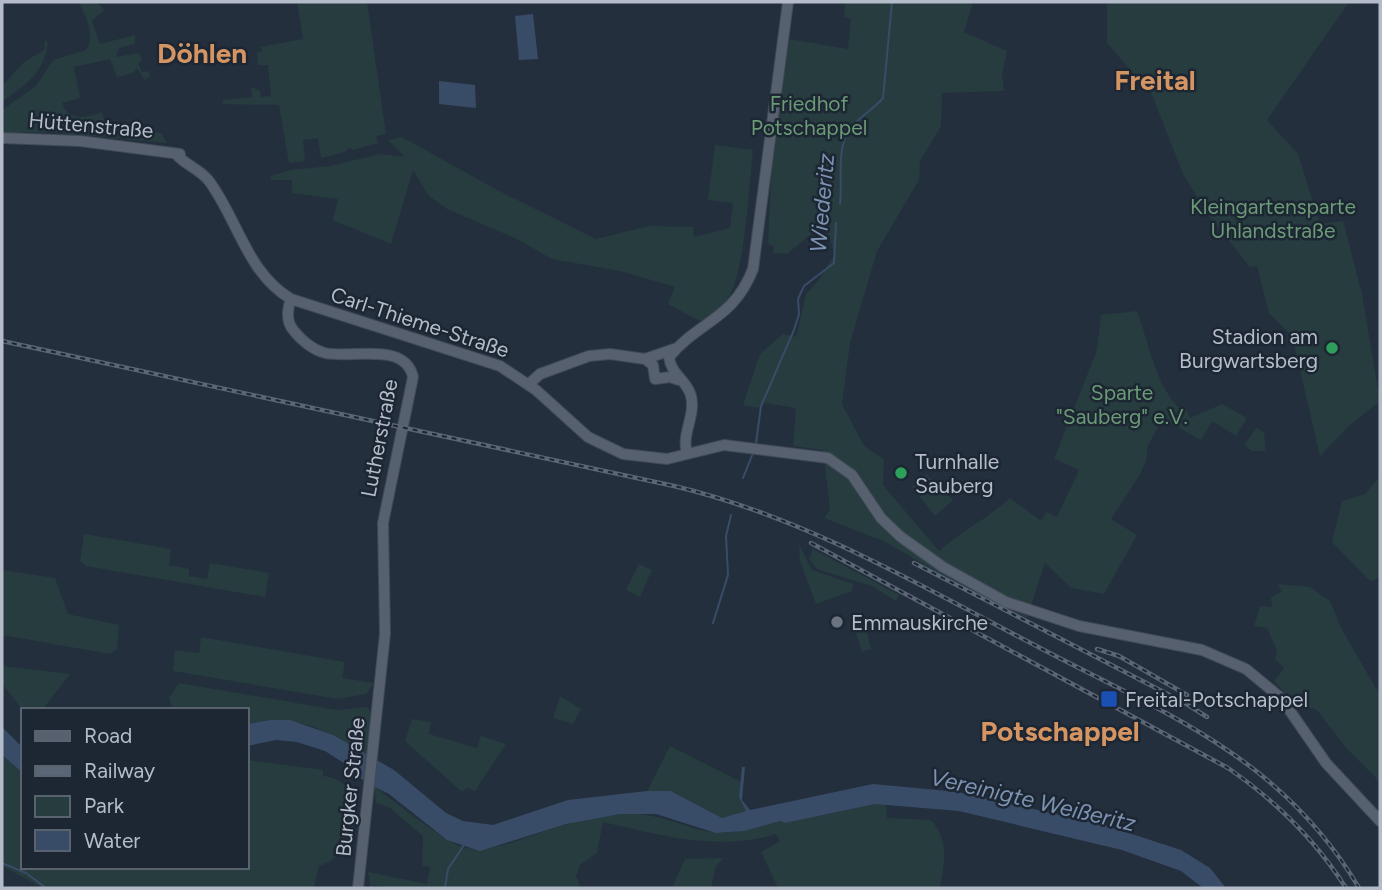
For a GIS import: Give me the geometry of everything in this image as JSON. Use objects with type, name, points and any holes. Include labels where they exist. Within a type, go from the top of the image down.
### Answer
[{"type":"main road","points":[[732,305],[747,268],[764,118],[782,2]]},
{"type":"main road","points":[[691,452],[685,439],[690,420],[691,393],[672,372],[669,358],[677,348],[732,305],[746,287],[756,250],[770,120],[788,2]]},
{"type":"main road","name":"Hüttenstraße","points":[[2,138],[80,141],[182,153],[200,167],[259,270],[279,292],[295,301]]},
{"type":"main road","name":"Lutherstraße","points":[[295,301],[295,325],[301,338],[315,349],[329,354],[398,358],[411,371],[412,388],[383,523],[385,634]]},
{"type":"main road","name":"Carl-Thieme-Straße","points":[[295,301],[500,366],[533,387],[588,437],[611,450],[652,460],[724,445],[828,458],[852,475],[894,531],[943,567],[1006,602],[1079,626],[1189,646],[1238,664],[1281,698],[1326,763],[1380,821]]},
{"type":"main road","points":[[533,387],[540,374],[569,363],[610,354],[645,359],[677,348]]},
{"type":"main road","points":[[645,359],[653,365],[655,379],[670,377],[682,382]]},
{"type":"main road","name":"Burgker Straße","points":[[358,888],[385,634]]},
{"type":"green space","points":[[79,2],[97,2],[104,10],[92,21],[100,44],[135,35],[135,44],[119,48],[116,57],[139,53],[142,60],[138,63],[142,72],[148,71],[150,76],[145,80],[137,68],[133,73],[117,77],[110,59],[74,67],[80,98],[62,103],[65,109],[73,116],[79,117],[102,112],[106,126],[161,133],[167,143],[51,132],[2,133],[2,110],[36,86],[53,60],[86,50],[90,32]]},
{"type":"green space","points":[[297,2],[367,2],[386,134],[376,136],[378,143],[353,150],[350,147],[345,152],[321,158],[318,138],[303,140],[305,161],[289,163],[279,105],[217,104],[223,104],[223,100],[252,97],[251,87],[260,91],[261,97],[271,96],[268,65],[258,65],[257,52],[263,51],[260,47],[303,39]]},
{"type":"green space","points":[[845,2],[973,2],[964,32],[1007,51],[1002,74],[1004,91],[942,93],[941,126],[920,161],[919,180],[877,251],[850,343],[842,404],[864,446],[884,459],[883,485],[939,551],[1010,498],[1041,521],[1046,512],[1057,517],[1079,470],[1054,459],[1097,350],[1101,315],[1137,311],[1164,388],[1180,409],[1185,407],[1190,418],[1222,404],[1247,418],[1236,436],[1212,421],[1201,440],[1163,419],[1148,445],[1146,461],[1139,476],[1111,519],[1137,535],[1104,594],[1071,588],[1045,563],[1027,618],[938,573],[886,542],[824,518],[830,509],[823,450],[793,446],[796,408],[765,403],[758,408],[743,405],[760,354],[783,334],[796,337],[806,294],[819,280],[834,255],[830,238],[821,226],[787,254],[773,253],[774,246],[768,244],[772,158],[789,39],[848,49],[851,19],[844,17]]},
{"type":"green space","name":"Kleingartensparte Uhlandstraße","points":[[1107,2],[1349,2],[1267,120],[1298,154],[1320,224],[1343,221],[1362,294],[1380,401],[1349,426],[1320,456],[1292,336],[1269,313],[1257,266],[1250,267],[1207,213],[1183,174],[1152,95],[1107,43]]},
{"type":"green space","points":[[45,40],[48,42],[46,53],[38,70],[26,84],[2,102],[2,86],[24,62],[44,50]]},
{"type":"green space","points":[[402,137],[499,191],[596,239],[649,226],[693,227],[694,237],[730,228],[733,203],[708,200],[715,145],[753,150],[742,253],[732,290],[723,304],[701,321],[668,304],[675,287],[620,271],[552,259],[517,239],[447,209],[429,196],[413,170],[391,244],[333,220],[338,199],[292,193],[292,180],[271,180],[271,176],[291,170],[330,166],[380,154],[405,157],[388,140]]},
{"type":"green space","points":[[1256,428],[1264,432],[1266,451],[1252,451],[1244,445]]},
{"type":"green space","points":[[926,474],[953,500],[935,516],[912,487]]},
{"type":"green space","points":[[1380,476],[1380,576],[1371,582],[1332,542],[1342,501],[1365,494]]},
{"type":"green space","points":[[84,534],[171,549],[169,565],[189,569],[189,576],[207,579],[210,563],[269,573],[265,597],[86,566],[80,561]]},
{"type":"green space","points":[[799,545],[812,570],[853,584],[852,591],[816,604],[800,561]]},
{"type":"green space","points":[[813,549],[899,595],[896,601],[872,586],[817,569],[809,559]]},
{"type":"green space","points":[[639,564],[652,570],[640,597],[626,590]]},
{"type":"green space","points":[[2,570],[55,578],[68,614],[119,625],[117,649],[110,654],[2,635]]},
{"type":"green space","points":[[1277,584],[1310,587],[1330,601],[1342,630],[1380,695],[1380,782],[1346,748],[1317,710],[1297,703],[1298,699],[1285,693],[1274,681],[1284,668],[1275,659],[1277,651],[1267,628],[1254,626],[1260,606],[1272,607],[1271,597],[1282,591]]},
{"type":"green space","points":[[862,611],[871,649],[862,652],[850,614]]},
{"type":"green space","points":[[201,637],[345,662],[342,678],[374,683],[366,694],[338,699],[173,671],[175,650],[199,653]]},
{"type":"green space","points":[[2,666],[70,674],[44,708],[21,708],[2,684]]},
{"type":"green space","points":[[179,683],[337,710],[368,707],[371,714],[368,755],[310,726],[282,721],[248,724],[248,708],[172,708],[169,698]]},
{"type":"green space","points":[[560,696],[581,709],[573,724],[553,718]]},
{"type":"green space","points":[[412,719],[431,722],[429,734],[477,748],[481,736],[506,744],[475,791],[467,788],[462,792],[405,741]]},
{"type":"green space","points":[[670,746],[741,782],[739,797],[747,811],[722,818],[672,791],[647,791]]},
{"type":"green space","points":[[2,755],[21,771],[21,869],[248,869],[248,760],[323,770],[323,776],[339,781],[349,790],[355,804],[356,818],[352,834],[345,848],[334,859],[319,866],[314,888],[43,888],[2,866]]},
{"type":"green space","points":[[374,786],[458,846],[479,849],[503,845],[570,823],[620,814],[657,817],[701,830],[722,833],[886,804],[887,818],[931,820],[943,844],[943,870],[940,888],[778,888],[761,852],[780,841],[776,834],[733,842],[711,842],[667,836],[603,822],[597,853],[580,865],[576,876],[581,888],[388,888],[374,885],[371,888],[368,872],[427,884],[430,867],[422,865],[423,836],[390,808],[376,803]]},
{"type":"green space","points":[[723,858],[715,868],[711,888],[672,888],[685,859]]},
{"type":"water","points":[[533,14],[538,59],[519,60],[515,16]]},
{"type":"water","points":[[439,81],[475,85],[476,108],[439,104]]},
{"type":"water","points":[[290,720],[333,735],[394,770],[446,813],[463,821],[493,825],[568,800],[647,791],[671,791],[722,818],[746,811],[739,797],[742,767],[745,767],[742,800],[750,810],[873,784],[958,792],[1104,825],[1181,850],[1210,868],[1226,888],[1203,888],[1181,871],[1122,850],[959,811],[875,804],[785,823],[780,821],[744,831],[716,833],[656,814],[620,814],[566,824],[480,851],[447,840],[389,794],[365,782],[347,765],[325,751],[297,742],[276,740],[248,746],[248,724]]},
{"type":"water","points":[[2,727],[21,746],[21,771],[2,755]]},
{"type":"waterway","name":"Wiederitz","points":[[840,204],[841,155],[846,136],[883,98],[892,2]]},
{"type":"waterway","name":"Wiederitz","points":[[756,443],[761,406],[794,330],[799,314],[798,299],[804,286],[834,263],[836,223]]},
{"type":"waterway","name":"Wiederitz","points":[[743,478],[753,453]]},
{"type":"waterway","name":"Wiederitz","points":[[713,623],[728,575],[726,536],[731,515]]},
{"type":"waterway","points":[[445,888],[448,869],[464,845]]},
{"type":"waterway","points":[[2,863],[26,873],[46,888]]},
{"type":"waterway","points":[[214,888],[237,888]]},
{"type":"railway","points":[[2,341],[674,486],[723,499],[770,516],[908,578],[1158,708],[1214,741],[1241,759],[1293,803],[1329,844],[1359,888]]},
{"type":"railway","points":[[811,543],[1228,768],[1262,794],[1308,837],[1346,888]]},
{"type":"railway","points":[[914,563],[1185,703],[1207,717]]},
{"type":"railway","points":[[1097,649],[1119,656],[1187,695]]},
{"type":"place","name":"Stadion am Burgwartsberg","points":[[1332,348]]},
{"type":"place","name":"Turnhalle Sauberg","points":[[901,473]]},
{"type":"place","name":"Emmauskirche","points":[[837,622]]},
{"type":"place","name":"Freital-Potschappel","points":[[1109,699]]},
{"type":"district","name":"Döhlen","points":[[202,53]]},
{"type":"district","name":"Freital","points":[[1155,80]]},
{"type":"district","name":"Potschappel","points":[[1060,731]]},
{"type":"park label","name":"Friedhof Potschappel","points":[[809,115]]},
{"type":"park label","name":"Sparte \"Sauberg\" e.V.","points":[[1122,404]]},
{"type":"water label","name":"Vereinigte Weißeritz","points":[[1033,800]]}]
